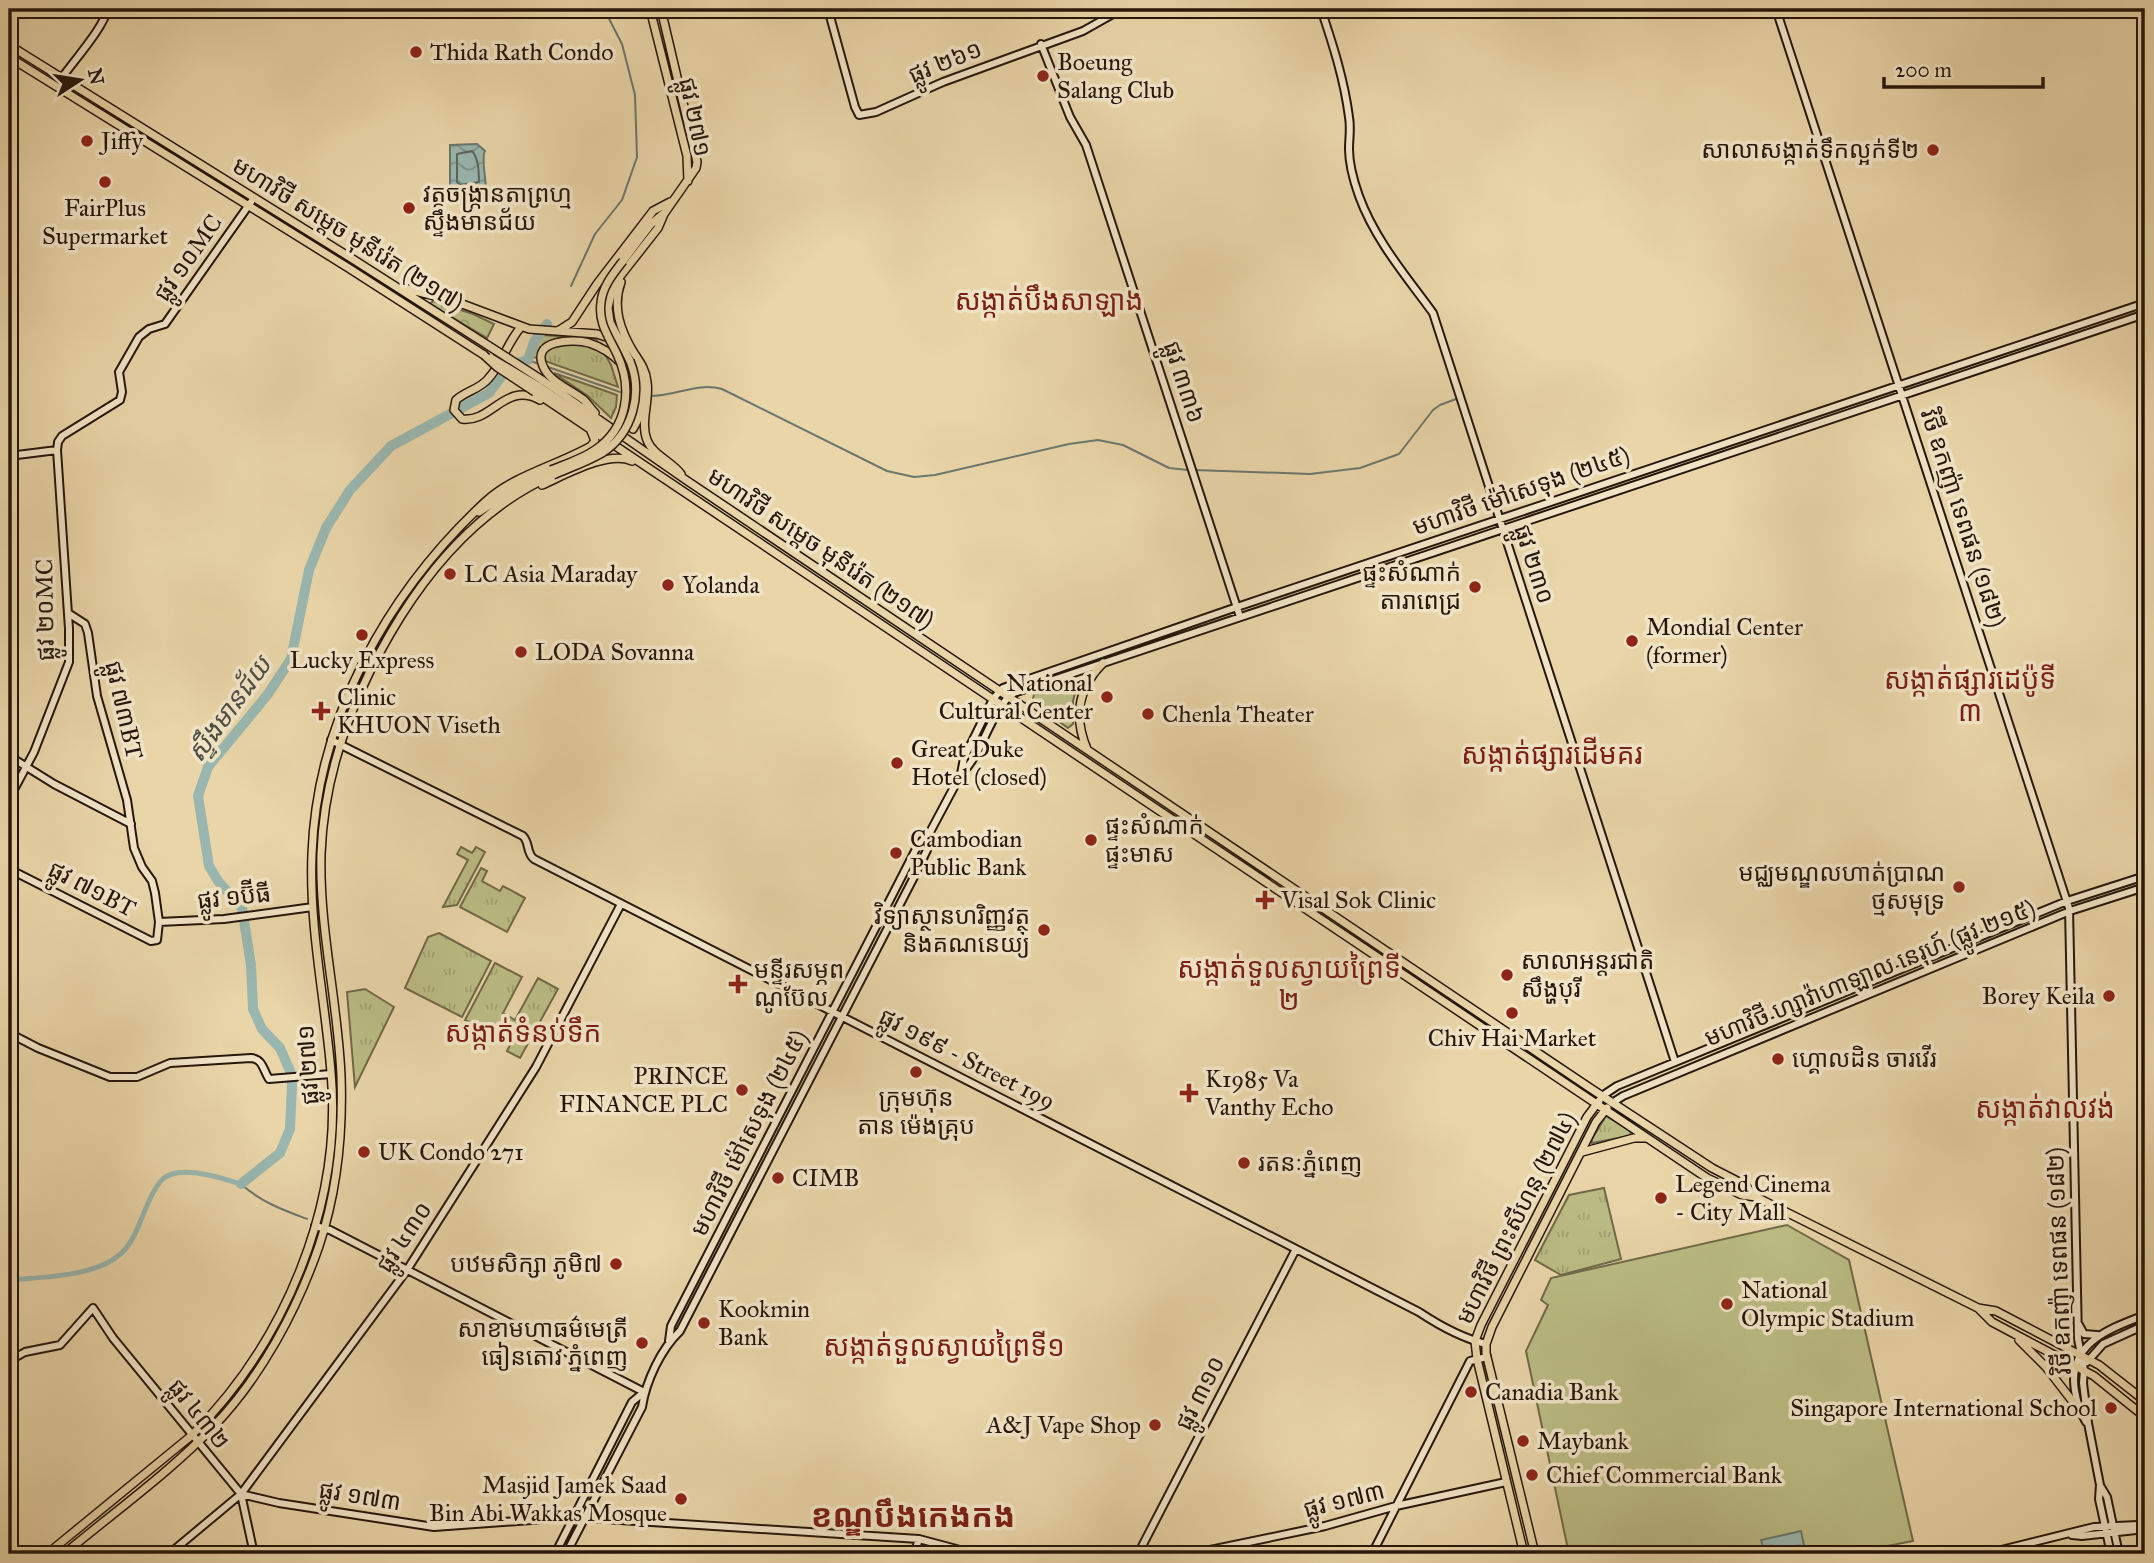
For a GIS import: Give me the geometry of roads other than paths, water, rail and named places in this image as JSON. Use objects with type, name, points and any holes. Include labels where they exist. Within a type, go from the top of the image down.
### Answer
[{"type":"main road","name":"ផ្លូវ ២៧១","points":[[650,9],[687,156],[688,181]]},
{"type":"main road","name":"ផ្លូវ ២៧១","points":[[661,9],[697,154],[696,168],[688,181]]},
{"type":"main road","name":"មហាវិថី សម្តេច មុនីរ៉េត (២១៧)","points":[[9,45],[489,346],[538,386],[561,409],[588,428],[1707,1178],[1742,1195],[1756,1197]]},
{"type":"main road","name":"មហាវិថី សម្តេច មុនីរ៉េត (២១៧)","points":[[9,57],[484,355],[501,362],[538,386],[601,420],[686,480],[1612,1103],[1712,1168],[1745,1185],[1756,1197]]},
{"type":"main road","points":[[475,514],[525,482],[600,454],[622,433],[631,417],[636,396],[635,375],[630,356],[613,329],[608,308],[614,287],[658,229],[664,214],[688,181]]},
{"type":"main road","points":[[552,331],[562,330],[572,322],[597,284],[653,211],[674,200]]},
{"type":"main road","points":[[481,521],[518,492],[596,449],[616,428],[625,408],[627,393],[621,364],[603,325],[600,306],[606,285],[651,224],[664,214]]},
{"type":"main road","points":[[395,285],[464,305],[525,328],[605,335],[616,342],[639,367],[643,390],[639,415],[633,429]]},
{"type":"main road","points":[[525,328],[510,340],[489,378],[480,387],[456,400],[454,410],[461,419],[472,419],[517,395],[533,396],[561,409]]},
{"type":"main road","points":[[601,420],[584,400],[550,376],[543,367],[542,356],[549,345],[560,341],[591,344],[609,352],[621,364]]},
{"type":"main road","points":[[630,356],[643,365],[648,381],[645,428],[647,440],[686,480]]},
{"type":"main road","points":[[538,386],[605,432]]},
{"type":"main road","points":[[475,514],[485,502],[511,484],[591,446],[595,439],[588,428]]},
{"type":"main road","points":[[481,521],[537,487],[605,459],[621,457],[641,463]]},
{"type":"main road","name":"ផ្លូវ ២៧១","points":[[47,1554],[191,1436],[228,1395],[265,1340],[289,1296],[315,1226],[329,1147],[331,1074],[313,907],[313,837],[318,798],[331,740],[370,651],[397,605],[426,565],[475,514]]},
{"type":"main road","name":"ផ្លូវ ២៧១","points":[[64,1554],[197,1443],[234,1402],[273,1345],[297,1300],[324,1228],[333,1192],[341,1102],[341,1073],[323,906],[321,856],[325,813],[340,743],[356,699],[392,631],[433,570],[481,521]]},
{"type":"main road","points":[[1087,749],[1081,734],[1079,706],[1087,682],[1103,663]]},
{"type":"main road","name":"មហាវិថី ព្រះសីហនុ (២៧៤)","points":[[1524,1554],[1475,1341],[1480,1325],[1587,1117],[1602,1096]]},
{"type":"main road","name":"មហាវិថី ព្រះសីហនុ (២៧៤)","points":[[1535,1554],[1486,1344],[1492,1327],[1597,1122],[1612,1103]]},
{"type":"main road","points":[[1581,1153],[1634,1138],[1647,1138]]},
{"type":"main road","points":[[1756,1197],[1978,1308],[1996,1311],[2089,1359],[2144,1401],[2136,1409]]},
{"type":"main road","points":[[1978,1308],[1992,1322],[2103,1382],[2145,1417]]},
{"type":"main road","points":[[2011,1332],[2046,1367],[2080,1411]]},
{"type":"street","points":[[56,87],[100,29],[107,9]]},
{"type":"street","name":"ផ្លូវ ២៦១","points":[[828,9],[859,115],[876,112],[943,82],[1041,44],[1083,31],[1122,9]]},
{"type":"street","name":"ផ្លូវ ២៣០","points":[[1321,9],[1338,58],[1346,96],[1350,122],[1349,156],[1359,196],[1369,222],[1384,246],[1433,313],[1675,1062]]},
{"type":"street","name":"វិថី ឧកញ៉ា ទេពផន (១៨២)","points":[[1776,9],[2070,911],[2077,1315],[2088,1423],[2100,1485],[2099,1499],[2111,1554]]},
{"type":"street","name":"ផ្លូវ ៣៣៦","points":[[1041,44],[1070,117],[1086,145],[1240,617]]},
{"type":"street","name":"ផ្លូវ ១០MC","points":[[57,450],[62,436],[120,400],[122,392],[119,372],[139,337],[149,329],[165,324],[254,197]]},
{"type":"street","name":"មហាវិថី ម៉ៅសេទុង (២៤៥)","points":[[961,774],[964,758],[993,699],[1009,684],[2145,303]]},
{"type":"street","name":"មហាវិថី ម៉ៅសេទុង (២៤៥)","points":[[669,1342],[671,1326],[918,845],[929,834],[961,774],[973,762],[1002,705],[1009,697],[1103,663],[2145,314]]},
{"type":"street","points":[[9,456],[57,450]]},
{"type":"street","name":"ផ្លូវ ២០MC","points":[[9,799],[26,768],[69,662],[57,450]]},
{"type":"street","name":"ផ្លូវ ៧៣BT","points":[[68,612],[85,624],[88,633],[97,696],[127,800],[131,824]]},
{"type":"street","name":"ផ្លូវ ១៩៩ - Street 199","points":[[331,740],[523,836],[534,859],[1440,1325],[1486,1344]]},
{"type":"street","points":[[9,756],[26,768],[131,824],[134,848],[152,881],[159,922]]},
{"type":"street","name":"មហាវិថី ម៉ៅសេទុង (២៤៥)","points":[[566,1554],[642,1407],[644,1392],[669,1342],[680,1331],[927,850],[929,834]]},
{"type":"street","name":"ផ្លូវ ៧១BT","points":[[9,869],[151,941],[157,940],[159,922]]},
{"type":"street","name":"មហាវិថី ហ្សាវ៉ាហាឡាល នេរុហ៍ (ផ្លូវ ២១៥)","points":[[1602,1096],[1617,1086],[2067,901],[2145,876]]},
{"type":"street","name":"មហាវិថី ហ្សាវ៉ាហាឡាល នេរុហ៍ (ផ្លូវ ២១៥)","points":[[1612,1103],[1622,1096],[2070,911],[2145,887]]},
{"type":"street","name":"ផ្លូវ ៤៣០","points":[[169,1554],[241,1494],[407,1270],[536,1067],[621,904]]},
{"type":"street","name":"ផ្លូវ ១ប៊ីធី","points":[[159,922],[225,919],[313,907]]},
{"type":"street","points":[[9,1033],[38,1048],[110,1077],[137,1077],[170,1063],[251,1058],[261,1062],[269,1079],[331,1074]]},
{"type":"street","points":[[315,1226],[324,1228],[644,1392]]},
{"type":"street","name":"ផ្លូវ ៣១០","points":[[1138,1554],[1296,1250]]},
{"type":"street","name":"ផ្លូវ ៤៣២","points":[[9,1362],[25,1352],[60,1345],[93,1308],[113,1338],[241,1494],[254,1554]]},
{"type":"street","points":[[2077,1315],[2079,1327],[2084,1334],[2093,1336],[2145,1315]]},
{"type":"street","points":[[2084,1370],[2097,1348],[2145,1325]]},
{"type":"street","points":[[2075,1366],[2080,1354],[2091,1341],[2105,1332]]},
{"type":"street","points":[[1372,1554],[1470,1361],[1487,1357]]},
{"type":"street","name":"វិថី ឧកញ៉ា ទេពផន (១៨២)","points":[[2075,1366],[2074,1384],[2080,1411],[2088,1423]]},
{"type":"street","name":"មហាវិថី ម៉ៅសេទុង (២៤៥)","points":[[555,1554],[632,1402],[644,1392]]},
{"type":"street","points":[[601,1464],[610,1469]]},
{"type":"street","name":"ផ្លូវ ១៧៣","points":[[1191,1554],[1325,1526],[1396,1506],[1506,1482]]},
{"type":"street","name":"វិថី ឧកញ៉ា ទេពផន (១៨២)","points":[[2100,1485],[2107,1497],[2119,1554]]},
{"type":"street","name":"ផ្លូវ ១៧៣","points":[[241,1494],[279,1503],[434,1527],[573,1517],[919,1539],[975,1554]]},
{"type":"street","points":[[1984,1554],[2070,1535],[2081,1530],[2145,1528]]},
{"type":"street","points":[[914,1554],[919,1539]]},
{"type":"water","points":[[477,144],[485,151],[486,190],[459,193],[450,188],[450,145]]},
{"type":"water","points":[[1801,1531],[1805,1550],[1788,1554],[1765,1554],[1761,1540]]},
{"type":"waterway","name":"ស្ទឹងមានជ័យ","points":[[571,286],[595,234],[622,200],[637,157],[635,95],[622,44],[604,9]]},
{"type":"waterway","name":"ស្ទឹងមានជ័យ","points":[[241,1184],[280,1153],[290,1129],[292,1085],[290,1071],[280,1048],[262,1029],[253,1009],[251,965],[242,908],[218,881],[209,866],[198,796],[208,767],[268,694],[291,659],[309,570],[326,528],[350,490],[391,446],[489,393],[510,365],[528,360],[534,342],[547,324]]},
{"type":"waterway","points":[[528,360],[539,364]]},
{"type":"waterway","points":[[548,367],[620,392]]},
{"type":"waterway","points":[[651,396],[704,387],[722,389],[887,471],[914,477],[935,475],[1069,444],[1098,440],[1123,445],[1169,468],[1188,470]]},
{"type":"waterway","points":[[1194,470],[1310,474],[1360,468],[1399,454],[1433,410],[1456,399]]},
{"type":"waterway","points":[[9,1280],[81,1272],[118,1256],[132,1240],[154,1191],[167,1176],[176,1173],[199,1173],[241,1184]]},
{"type":"waterway","points":[[241,1184],[264,1201],[307,1219]]},
{"type":"place","name":"Thida Rath Condo","points":[[416,52]]},
{"type":"place","name":"Boeung Salang Club","points":[[1043,76]]},
{"type":"place","name":"Jiffy","points":[[87,141]]},
{"type":"place","name":"សាលាសង្កាត់ទឹកល្អក់ទី២","points":[[1933,150]]},
{"type":"place","name":"FairPlus Supermarket","points":[[105,182]]},
{"type":"place","name":"វត្តចង្ក្រានតាព្រហ្ម ស្ទឹងមានជ័យ","points":[[409,208]]},
{"type":"place","name":"LC Asia Maraday","points":[[450,574]]},
{"type":"place","name":"Yolanda","points":[[668,585]]},
{"type":"place","name":"ផ្ទះសំណាក់ តារាពេជ្រ","points":[[1475,587]]},
{"type":"place","name":"Lucky Express","points":[[362,635]]},
{"type":"place","name":"Mondial Center (former)","points":[[1632,641]]},
{"type":"place","name":"LODA Sovanna","points":[[521,652]]},
{"type":"place","name":"National Cultural Center","points":[[1107,697]]},
{"type":"place","name":"Clinic KHUON Viseth","points":[[321,711]]},
{"type":"place","name":"Chenla Theater","points":[[1148,714]]},
{"type":"place","name":"Great Duke Hotel (closed)","points":[[897,763]]},
{"type":"place","name":"ផ្ទះសំណាក់ ផ្ទះមាស","points":[[1091,840]]},
{"type":"place","name":"Cambodian Public Bank","points":[[896,853]]},
{"type":"place","name":"មជ្ឈមណ្ឌលហាត់ប្រាណ ថ្មសមុទ្រ","points":[[1959,887]]},
{"type":"place","name":"Visal Sok Clinic","points":[[1265,900]]},
{"type":"place","name":"វិទ្យាស្ថានហរិញ្ញវត្ថុ និងគណនេយ្យ","points":[[1044,930]]},
{"type":"place","name":"សាលាអន្តរជាតិ សឹង្ហបុរី","points":[[1507,975]]},
{"type":"place","name":"មន្ទីរសម្ភព ណូប៊ែល","points":[[738,984]]},
{"type":"place","name":"Borey Keila","points":[[2109,996]]},
{"type":"place","name":"Chiv Hai Market","points":[[1512,1013]]},
{"type":"place","name":"ហ្គោលដិន ចារវើរ","points":[[1778,1059]]},
{"type":"place","name":"ក្រុមហ៊ុន តាន ម៉េងគ្រុប","points":[[916,1072]]},
{"type":"place","name":"PRINCE FINANCE PLC","points":[[742,1090]]},
{"type":"place","name":"K1985 Va Vanthy Echo","points":[[1189,1093]]},
{"type":"place","name":"UK Condo 271","points":[[364,1152]]},
{"type":"place","name":"រតនៈភ្នំពេញ","points":[[1244,1163]]},
{"type":"place","name":"CIMB","points":[[778,1178]]},
{"type":"place","name":"Legend Cinema - City Mall","points":[[1661,1198]]},
{"type":"place","name":"បឋមសិក្សា ភូមិ៧","points":[[616,1264]]},
{"type":"place","name":"National Olympic Stadium","points":[[1727,1304]]},
{"type":"place","name":"Kookmin Bank","points":[[704,1323]]},
{"type":"place","name":"សាខាមហាធម៌មេត្រី ធៀនតោវ ភ្នំពេញ","points":[[642,1343]]},
{"type":"place","name":"Canadia Bank","points":[[1471,1392]]},
{"type":"place","name":"Singapore International School","points":[[2111,1408]]},
{"type":"place","name":"A&J Vape Shop","points":[[1155,1425]]},
{"type":"place","name":"Maybank","points":[[1523,1441]]},
{"type":"place","name":"Chief Commercial Bank","points":[[1532,1475]]},
{"type":"place","name":"Masjid Jamek Saad Bin Abi Wakkas Mosque","points":[[681,1499]]},
{"type":"district","name":"សង្កាត់បឹងសាឡាង","points":[[1049,300]]},
{"type":"district","name":"សង្កាត់ផ្សារដេប៉ូទី ៣","points":[[1970,695]]},
{"type":"district","name":"សង្កាត់ផ្សារដើមគរ","points":[[1552,754]]},
{"type":"district","name":"សង្កាត់ទួលស្វាយព្រៃទី ២","points":[[1289,984]]},
{"type":"district","name":"សង្កាត់ទំនប់ទឹក","points":[[523,1032]]},
{"type":"district","name":"សង្កាត់វាលវង់","points":[[2045,1108]]},
{"type":"district","name":"សង្កាត់ទួលស្វាយព្រៃទី១","points":[[944,1346]]},
{"type":"district","name":"ខណ្ឌបឹងកេងកង","points":[[913,1516]]}]
